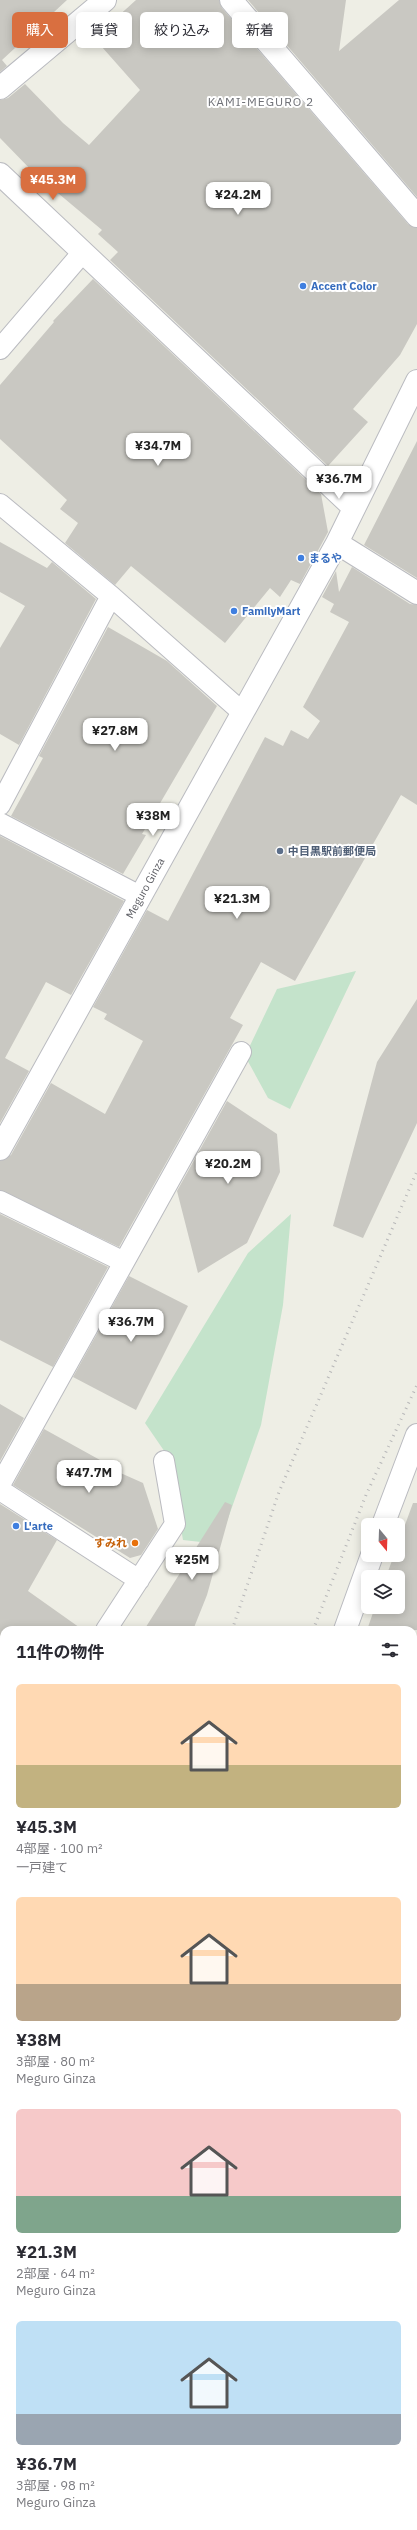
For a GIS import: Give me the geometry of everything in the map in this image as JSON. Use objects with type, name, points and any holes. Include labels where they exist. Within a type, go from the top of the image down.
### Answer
[{"type":"street","points":[[0,88],[104,0]]},
{"type":"street","points":[[231,0],[417,216]]},
{"type":"street","points":[[0,174],[354,508]]},
{"type":"street","name":"Meguro Ginza","points":[[0,1149],[337,543],[417,381]]},
{"type":"street","points":[[337,543],[417,593]]},
{"type":"street","points":[[386,1518],[413,1443]]},
{"type":"street","points":[[346,1626],[369,1562]]},
{"type":"lane","points":[[0,349],[83,252]]},
{"type":"lane","points":[[0,504],[111,596],[242,712]]},
{"type":"lane","points":[[0,805],[111,596]]},
{"type":"lane","points":[[0,823],[140,896]]},
{"type":"lane","points":[[0,1485],[241,1052]]},
{"type":"lane","points":[[0,1201],[124,1262]]},
{"type":"lane","points":[[109,1626],[175,1524],[164,1461]]},
{"type":"lane","points":[[0,1490],[139,1580]]},
{"type":"green space","points":[[356,971],[290,1109],[268,1098],[245,1056],[277,989]]},
{"type":"green space","points":[[291,1214],[283,1305],[261,1425],[219,1544],[183,1540],[169,1458],[145,1423],[248,1253]]},
{"type":"building","points":[[0,0],[67,0],[54,12],[12,12],[12,48],[15,48],[2,60],[7,66],[0,72]]},
{"type":"building","points":[[136,0],[219,0],[222,8],[232,20],[232,48],[256,48],[408,224],[417,228],[417,324],[400,355],[353,409],[368,422],[328,466],[110,260],[118,252],[98,234],[102,230],[34,173],[0,138],[0,100],[8,98],[25,84],[63,123],[89,145],[140,90],[103,48],[132,48],[132,12],[123,12]]},
{"type":"building","points":[[248,0],[346,0],[339,51],[399,0],[417,0],[417,197],[288,47],[288,12],[258,12]]},
{"type":"building","points":[[93,279],[321,494],[328,532],[300,584],[291,580],[280,597],[270,588],[225,643],[131,566],[115,585],[65,543],[78,523],[60,509],[67,500],[0,439],[0,385],[54,322],[53,321]]},
{"type":"building","points":[[417,441],[417,578],[364,545]]},
{"type":"building","points":[[0,542],[47,568],[52,562],[96,599],[19,745],[0,734],[0,648],[25,606],[0,592]]},
{"type":"building","points":[[352,567],[410,604],[417,605],[417,805],[401,795],[295,981],[261,962],[230,1018],[243,1025],[119,1247],[0,1190],[0,1161],[11,1155],[51,1083],[105,1114],[143,1041],[104,1019],[107,1014],[93,1007],[147,910],[168,921],[265,737],[283,746],[291,730],[308,739],[320,721],[303,707],[349,622],[330,612],[334,604],[322,597],[336,571],[339,592]]},
{"type":"building","points":[[108,627],[167,661],[217,706],[142,834],[146,835],[123,874],[11,816],[43,758],[39,756]]},
{"type":"building","points":[[0,836],[124,901],[71,995],[46,982],[5,1058],[29,1071],[0,1123]]},
{"type":"building","points":[[417,999],[417,1123],[363,1238],[333,1226],[377,1062]]},
{"type":"building","points":[[227,1101],[277,1134],[280,1172],[247,1243],[198,1273],[177,1191]]},
{"type":"building","points":[[0,1214],[108,1267],[53,1367],[0,1340]]},
{"type":"building","points":[[129,1276],[188,1306],[136,1410],[73,1377]]},
{"type":"building","points":[[0,1404],[24,1418],[0,1461]]},
{"type":"building","points":[[44,1429],[100,1460],[98,1463],[143,1483],[158,1529],[141,1555],[130,1558],[13,1485]]},
{"type":"building","points":[[225,1502],[232,1505],[207,1595],[195,1626],[147,1626]]},
{"type":"building","points":[[413,1503],[417,1503],[417,1626],[368,1626],[373,1614],[405,1614],[405,1570],[389,1570],[391,1562],[405,1562],[405,1525]]},
{"type":"building","points":[[0,1504],[57,1540],[28,1591],[77,1626],[0,1626]]},
{"type":"railway","points":[[233,1626],[279,1492],[417,1171]]},
{"type":"railway","points":[[315,1626],[366,1495],[417,1385]]},
{"type":"place","name":"Accent Color","points":[[303,286]]},
{"type":"place","name":"まるや","points":[[301,558]]},
{"type":"place","name":"FamilyMart","points":[[234,611]]},
{"type":"place","name":"中目黒駅前郵便局","points":[[280,851]]},
{"type":"place","name":"L'arte","points":[[16,1526]]},
{"type":"place","name":"すみれ","points":[[135,1543]]},
{"type":"district","name":"KAMI-MEGURO 2","points":[[261,102]]}]
